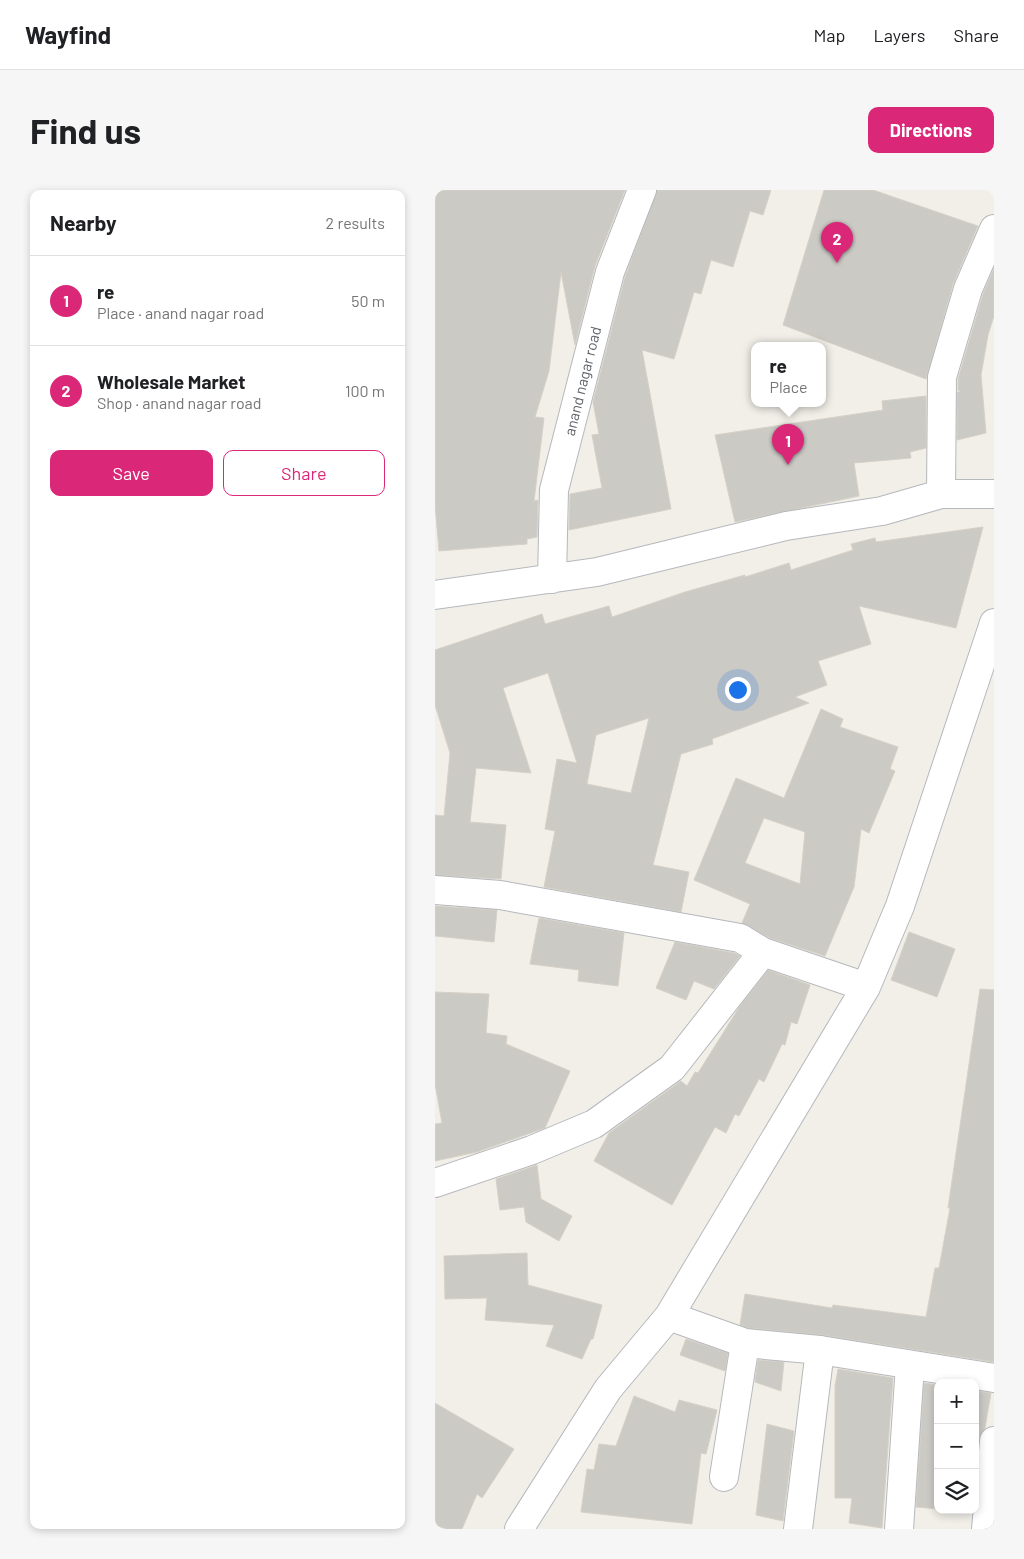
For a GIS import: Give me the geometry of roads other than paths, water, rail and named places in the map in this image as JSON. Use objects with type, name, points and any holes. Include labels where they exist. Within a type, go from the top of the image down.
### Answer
[{"type":"street","name":"anand nagar road","points":[[552,578],[554,490],[610,272],[642,190]]},
{"type":"street","points":[[941,494],[942,378],[969,289],[994,229]]},
{"type":"street","points":[[435,595],[597,572],[786,526],[882,511],[941,494],[994,494]]},
{"type":"street","points":[[519,1529],[608,1389],[669,1316],[867,987],[901,906],[994,624]]},
{"type":"street","points":[[435,890],[500,895],[740,938],[763,952],[867,987]]},
{"type":"street","points":[[435,1182],[532,1150],[594,1124],[672,1068],[763,952]]},
{"type":"street","points":[[669,1316],[745,1343],[820,1350],[994,1378]]},
{"type":"street","points":[[724,1478],[745,1343]]},
{"type":"street","points":[[798,1529],[820,1350]]},
{"type":"street","points":[[899,1529],[911,1365]]},
{"type":"street","points":[[986,1529],[994,1440]]},
{"type":"place","name":"Wholesale Market","points":[[837,263]]},
{"type":"place","name":"re","points":[[788,465]]}]
